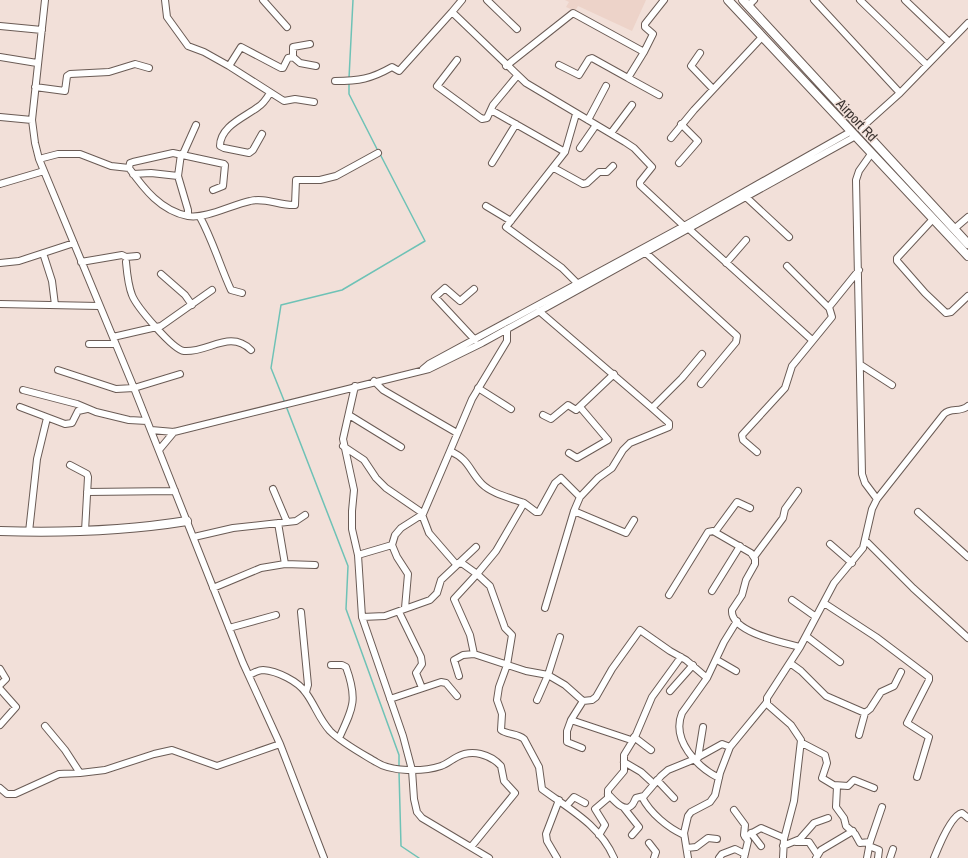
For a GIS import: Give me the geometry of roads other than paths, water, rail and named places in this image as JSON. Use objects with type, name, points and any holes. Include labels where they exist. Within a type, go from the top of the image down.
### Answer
[{"type":"main road","name":"Airport Rd","points":[[728,0],[968,256]]},
{"type":"main road","points":[[748,2],[968,244]]},
{"type":"main road","points":[[0,530],[28,532],[85,531],[158,525],[187,520]]},
{"type":"street","points":[[45,0],[32,120],[39,159],[134,388],[229,628],[280,744],[324,858]]},
{"type":"street","points":[[165,0],[167,17],[188,46],[204,52],[229,66],[285,101],[295,99],[314,102]]},
{"type":"street","points":[[263,0],[287,27]]},
{"type":"street","points":[[335,81],[354,81],[375,76],[392,67],[399,71],[462,0]]},
{"type":"street","points":[[487,0],[517,29]]},
{"type":"street","points":[[628,78],[653,34],[645,25],[664,0]]},
{"type":"street","points":[[814,0],[900,93]]},
{"type":"street","points":[[860,0],[927,65]]},
{"type":"street","points":[[905,0],[949,42]]},
{"type":"street","points":[[452,12],[517,76],[536,90],[634,148],[651,165],[652,168],[640,182],[640,185],[812,340]]},
{"type":"street","points":[[506,66],[573,13],[644,52]]},
{"type":"street","points":[[861,128],[900,93],[968,24]]},
{"type":"street","points":[[0,26],[42,30]]},
{"type":"street","points":[[671,138],[681,124],[762,37]]},
{"type":"street","points":[[310,44],[293,47],[293,57],[300,63],[316,66]]},
{"type":"street","points":[[229,66],[241,47],[281,68],[283,68],[288,58],[293,57]]},
{"type":"street","points":[[700,53],[691,66],[713,89]]},
{"type":"street","points":[[0,57],[37,63]]},
{"type":"street","points":[[559,65],[579,75],[589,59],[592,58],[659,95]]},
{"type":"street","points":[[457,60],[437,86],[481,119],[485,119],[517,76]]},
{"type":"street","points":[[35,87],[64,91],[67,76],[70,74],[106,73],[134,64],[150,68]]},
{"type":"street","points":[[588,120],[606,86]]},
{"type":"street","points":[[262,134],[253,150],[249,153],[220,146],[221,140],[232,125],[259,107],[270,93]]},
{"type":"street","points":[[611,133],[632,105]]},
{"type":"street","points":[[491,110],[565,152]]},
{"type":"street","points":[[576,114],[565,152],[554,168],[507,226],[507,230],[562,268],[577,283]]},
{"type":"street","points":[[0,117],[32,120]]},
{"type":"street","points":[[492,163],[516,124]]},
{"type":"street","points":[[679,163],[698,141],[681,124]]},
{"type":"street","points":[[188,216],[188,210],[178,176],[182,154],[196,125]]},
{"type":"street","points":[[580,148],[596,125]]},
{"type":"street","points":[[423,369],[429,364],[577,283],[746,197],[852,134]]},
{"type":"street","points":[[151,430],[174,432],[440,364],[508,333],[539,311],[646,253],[686,227],[852,134]]},
{"type":"street","points":[[213,190],[223,186],[225,165],[182,154],[168,154],[133,162],[129,165],[131,171],[141,186],[151,196],[174,212],[188,216],[200,217],[208,213],[256,200],[295,205],[296,180],[320,180],[336,176],[378,153]]},
{"type":"street","points":[[39,159],[58,154],[80,154],[111,166],[131,171],[178,176]]},
{"type":"street","points":[[871,154],[858,173],[856,180],[861,365],[862,474],[865,483],[877,499]]},
{"type":"street","points":[[554,168],[583,184],[587,183],[598,172],[607,172],[613,166]]},
{"type":"street","points":[[0,184],[44,171]]},
{"type":"street","points":[[746,197],[789,237]]},
{"type":"street","points":[[486,206],[511,221]]},
{"type":"street","points":[[200,217],[216,250],[220,266],[231,290],[242,293]]},
{"type":"street","points":[[954,229],[968,217]]},
{"type":"street","points":[[933,219],[897,258],[897,261],[914,278],[922,290],[946,313],[951,312],[968,296]]},
{"type":"street","points":[[726,263],[746,240]]},
{"type":"street","points":[[0,263],[19,261],[74,243]]},
{"type":"street","points":[[43,253],[52,281],[55,305]]},
{"type":"street","points":[[646,253],[738,339],[701,384]]},
{"type":"street","points":[[81,262],[122,254],[126,257],[137,256]]},
{"type":"street","points":[[126,262],[131,294],[155,328],[179,349],[184,351],[231,340],[242,343],[251,350]]},
{"type":"street","points":[[758,452],[742,440],[742,435],[784,388],[790,368],[832,317],[829,308],[787,266]]},
{"type":"street","points":[[829,308],[859,270]]},
{"type":"street","points":[[161,274],[184,295],[192,305]]},
{"type":"street","points":[[474,289],[459,301],[445,288],[435,298],[475,340]]},
{"type":"street","points":[[89,344],[114,341],[155,328],[164,324],[192,305],[203,294],[212,290]]},
{"type":"street","points":[[0,304],[99,306]]},
{"type":"street","points":[[539,311],[614,374],[669,423],[669,426],[630,442],[623,450],[612,468],[598,478],[580,497],[574,511],[545,608]]},
{"type":"street","points":[[422,688],[416,673],[422,664],[421,657],[402,610],[408,574],[397,557],[392,545],[395,535],[401,528],[423,514],[457,433],[478,388],[506,344],[508,333]]},
{"type":"street","points":[[652,408],[682,378],[702,354]]},
{"type":"street","points":[[861,365],[892,385]]},
{"type":"street","points":[[58,370],[113,389],[134,388],[180,374]]},
{"type":"street","points":[[543,415],[552,419],[570,405],[576,410],[614,374]]},
{"type":"street","points":[[374,381],[384,390],[457,433]]},
{"type":"street","points":[[355,386],[343,436],[343,446],[354,490],[352,518],[358,555],[362,617],[403,736],[417,812],[422,818],[489,858]]},
{"type":"street","points":[[478,388],[511,409]]},
{"type":"street","points":[[23,390],[77,404],[87,409],[129,420],[147,421]]},
{"type":"street","points":[[688,858],[684,835],[690,814],[713,798],[717,792],[719,778],[730,746],[766,702],[767,698],[800,647],[834,583],[861,552],[866,540],[872,509],[877,499],[944,414],[948,410],[962,409],[968,406]]},
{"type":"street","points":[[20,407],[46,418],[70,424],[78,411],[87,409]]},
{"type":"street","points":[[570,453],[577,458],[608,440],[580,407]]},
{"type":"street","points":[[349,415],[401,447]]},
{"type":"street","points":[[28,532],[36,466],[46,418]]},
{"type":"street","points":[[159,450],[174,432]]},
{"type":"street","points":[[343,446],[364,460],[381,484],[423,514],[429,533],[457,564],[463,564],[490,586],[505,628],[512,635],[507,665],[498,687],[497,700],[502,714],[501,730],[521,736],[524,739],[540,768],[542,789],[567,805],[599,835],[614,858]]},
{"type":"street","points":[[450,451],[468,464],[481,483],[524,503],[536,512],[539,512],[555,483],[561,478],[580,497]]},
{"type":"street","points":[[70,465],[87,474],[85,531]]},
{"type":"street","points":[[273,489],[287,522]]},
{"type":"street","points":[[754,557],[783,518],[785,509],[798,491]]},
{"type":"street","points":[[87,492],[175,492]]},
{"type":"street","points":[[715,532],[737,502],[750,508]]},
{"type":"street","points":[[474,654],[470,635],[454,599],[496,551],[524,503]]},
{"type":"street","points":[[574,511],[626,532],[634,520]]},
{"type":"street","points":[[918,512],[968,557]]},
{"type":"street","points":[[194,537],[233,528],[296,521],[305,515]]},
{"type":"street","points":[[278,523],[285,564]]},
{"type":"street","points":[[670,594],[708,532],[715,532],[740,546],[754,557],[755,564],[746,580],[742,595],[732,610],[732,615],[737,621],[758,635],[800,647]]},
{"type":"street","points":[[866,540],[913,588],[968,638]]},
{"type":"street","points":[[830,544],[852,562]]},
{"type":"street","points":[[358,555],[392,545]]},
{"type":"street","points":[[712,591],[740,546]]},
{"type":"street","points":[[362,617],[375,617],[402,610],[432,598],[437,593],[441,580],[476,547]]},
{"type":"street","points":[[213,588],[261,568],[285,564],[315,565]]},
{"type":"street","points":[[792,600],[816,617]]},
{"type":"street","points":[[824,603],[876,637],[929,677],[929,680],[908,723],[929,737],[917,777]]},
{"type":"street","points":[[301,612],[308,684],[306,692]]},
{"type":"street","points":[[229,628],[276,615]]},
{"type":"street","points":[[719,778],[706,771],[697,758],[685,748],[682,741],[680,719],[682,713],[707,678],[717,660],[724,642],[737,621]]},
{"type":"street","points":[[459,676],[454,660],[463,655],[474,654],[507,665],[548,675],[565,685],[583,701],[592,700],[596,697],[612,669],[640,630],[693,665],[707,678]]},
{"type":"street","points":[[806,636],[840,662]]},
{"type":"street","points":[[537,700],[548,675],[560,637]]},
{"type":"street","points":[[599,835],[605,825],[595,809],[608,798],[608,790],[624,771],[624,755],[652,697],[681,657]]},
{"type":"street","points":[[717,660],[736,671]]},
{"type":"street","points":[[790,663],[830,699],[865,713]]},
{"type":"street","points":[[332,665],[342,665],[346,667],[354,694],[349,716],[339,738]]},
{"type":"street","points":[[670,691],[693,665]]},
{"type":"street","points":[[0,669],[6,679],[0,685]]},
{"type":"street","points":[[249,675],[258,670],[273,673],[297,684],[306,692],[321,721],[339,738],[375,762],[389,769],[439,767],[458,757],[470,753],[488,756],[500,765],[504,781],[514,790],[515,795],[471,847]]},
{"type":"street","points":[[859,735],[865,713],[870,710],[881,692],[894,686],[901,672]]},
{"type":"street","points":[[390,699],[444,682],[456,696]]},
{"type":"street","points":[[0,689],[16,707],[0,725]]},
{"type":"street","points":[[582,748],[567,742],[567,732],[571,720],[583,701]]},
{"type":"street","points":[[766,702],[796,730],[802,743],[794,801],[784,838],[783,858]]},
{"type":"street","points":[[571,720],[633,739],[651,750]]},
{"type":"street","points":[[45,726],[65,750],[80,773]]},
{"type":"street","points":[[697,758],[703,728]]},
{"type":"street","points":[[802,743],[825,755],[827,763],[822,778],[824,781],[834,785],[848,786],[854,780],[874,788]]},
{"type":"street","points":[[0,788],[6,794],[15,794],[59,774],[105,770],[154,754],[172,750],[217,766],[280,744]]},
{"type":"street","points":[[624,808],[632,806],[636,798],[642,797],[668,770],[697,758],[722,744],[730,746]]},
{"type":"street","points":[[624,762],[655,782],[674,798]]},
{"type":"street","points":[[834,785],[837,788],[836,807],[844,818],[846,826],[853,831],[860,843],[869,844],[879,850],[878,858]]},
{"type":"street","points":[[608,794],[624,808],[639,827],[632,835]]},
{"type":"street","points":[[567,805],[574,797],[585,803]]},
{"type":"street","points":[[642,797],[646,804],[667,826],[684,835]]},
{"type":"street","points":[[557,858],[547,841],[546,834],[559,800]]},
{"type":"street","points":[[867,858],[869,844],[882,807]]},
{"type":"street","points":[[719,858],[722,854],[735,849],[745,856],[748,841],[745,837],[745,824],[734,810]]},
{"type":"street","points":[[934,858],[942,837],[956,816],[962,813],[968,818]]},
{"type":"street","points":[[795,842],[814,822],[828,818]]},
{"type":"street","points":[[745,837],[759,829],[764,828],[784,838]]},
{"type":"street","points":[[784,846],[795,842],[809,842],[817,856],[853,831]]},
{"type":"street","points":[[751,833],[761,846]]},
{"type":"street","points":[[687,848],[696,847],[708,838],[717,839]]},
{"type":"street","points":[[649,843],[656,852],[654,858]]},
{"type":"street","points":[[890,858],[893,849]]},
{"type":"waterway","points":[[349,78],[353,0]]},
{"type":"waterway","points":[[349,82],[349,94],[378,151]]},
{"type":"waterway","points":[[285,403],[271,368],[281,305],[342,290],[425,241],[380,154]]},
{"type":"waterway","points":[[286,406],[348,566],[346,609],[399,755],[399,768]]},
{"type":"waterway","points":[[399,772],[401,846],[419,858]]}]
